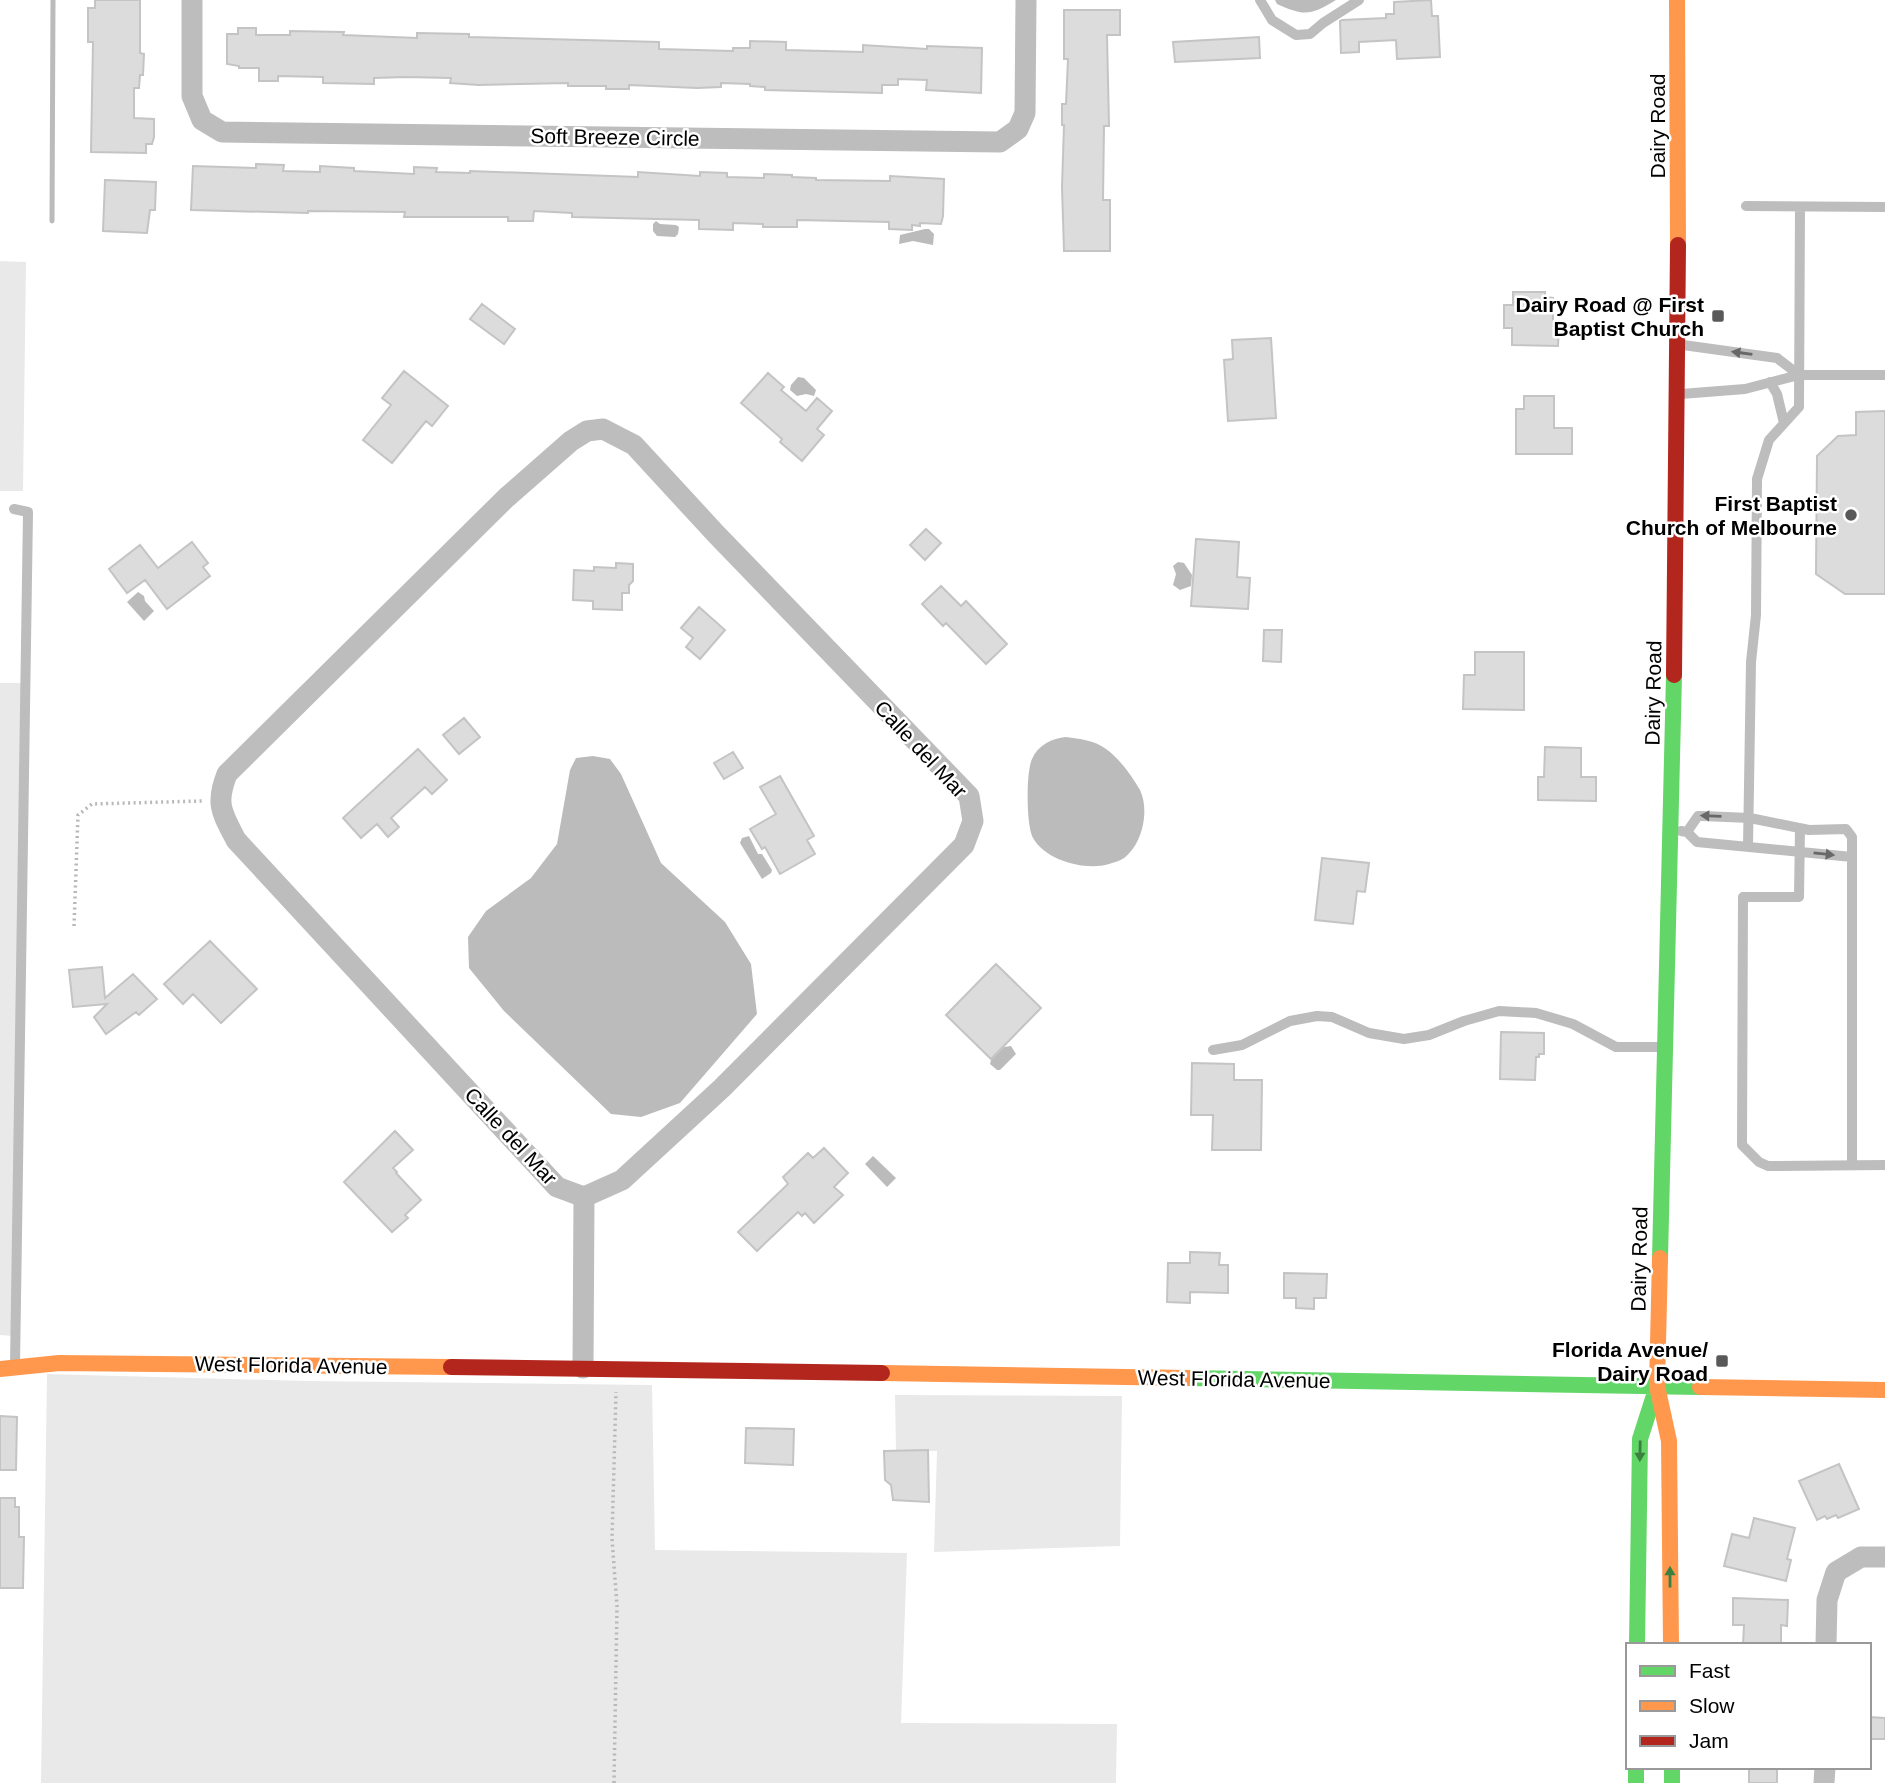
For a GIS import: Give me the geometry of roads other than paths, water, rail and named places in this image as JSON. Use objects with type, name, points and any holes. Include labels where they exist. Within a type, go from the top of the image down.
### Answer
[{"type":"street","name":"Soft Breeze Circle","points":[[192,0],[192,96],[202,120],[222,132],[1000,142],[1018,129],[1025,113],[1026,0]]},
{"type":"street","name":"Dairy Road","points":[[1671,1643],[1669,1441],[1657,1386],[1666,1047],[1679,830],[1677,0]]},
{"type":"street","name":"Calle del Mar","points":[[603,429],[634,445],[716,534],[969,796],[973,821],[964,845],[722,1088],[622,1180],[584,1197],[557,1187],[236,840],[220,810],[220,790],[227,774],[506,498],[571,441],[587,431],[603,429]]},
{"type":"street","points":[[583,1368],[584,1197]]},
{"type":"street","name":"West Florida Avenue","points":[[7,1368],[59,1363],[583,1368],[1885,1390]]},
{"type":"street","name":"Dairy Road","points":[[1637,1643],[1640,1439],[1657,1386]]},
{"type":"street","points":[[1826,1643],[1827,1600],[1836,1572],[1861,1557],[1885,1557]]},
{"type":"lane","points":[[1260,0],[1272,20],[1296,35],[1310,34],[1359,0]]},
{"type":"lane","points":[[1746,206],[1885,207]]},
{"type":"lane","points":[[1748,847],[1751,662],[1756,615],[1757,479],[1769,439],[1799,407],[1800,206]]},
{"type":"lane","points":[[1679,345],[1776,358],[1799,375]]},
{"type":"lane","points":[[1679,394],[1745,389],[1799,375],[1885,375]]},
{"type":"lane","points":[[1770,382],[1777,394],[1784,423]]},
{"type":"lane","points":[[7,1368],[28,512],[14,509]]},
{"type":"lane","points":[[1852,857],[1697,842],[1679,830],[1698,816],[1749,818],[1800,828],[1846,829],[1852,837],[1852,857],[1852,1165]]},
{"type":"lane","points":[[1800,828],[1799,897],[1743,897],[1742,1145],[1759,1162],[1768,1166],[1885,1165]]},
{"type":"lane","points":[[1213,1051],[1242,1045],[1290,1021],[1317,1016],[1332,1017],[1370,1033],[1404,1039],[1429,1035],[1464,1021],[1499,1012],[1536,1013],[1573,1024],[1616,1047],[1666,1047]]},
{"type":"waterway","points":[[52,221],[53,0]]},
{"type":"place","name":"Dairy Road @ First Baptist Church","points":[[1718,316]]},
{"type":"place","name":"First Baptist Church of Melbourne","points":[[1851,515]]},
{"type":"place","name":"Florida Avenue/ Dairy Road","points":[[1722,1361]]}]
